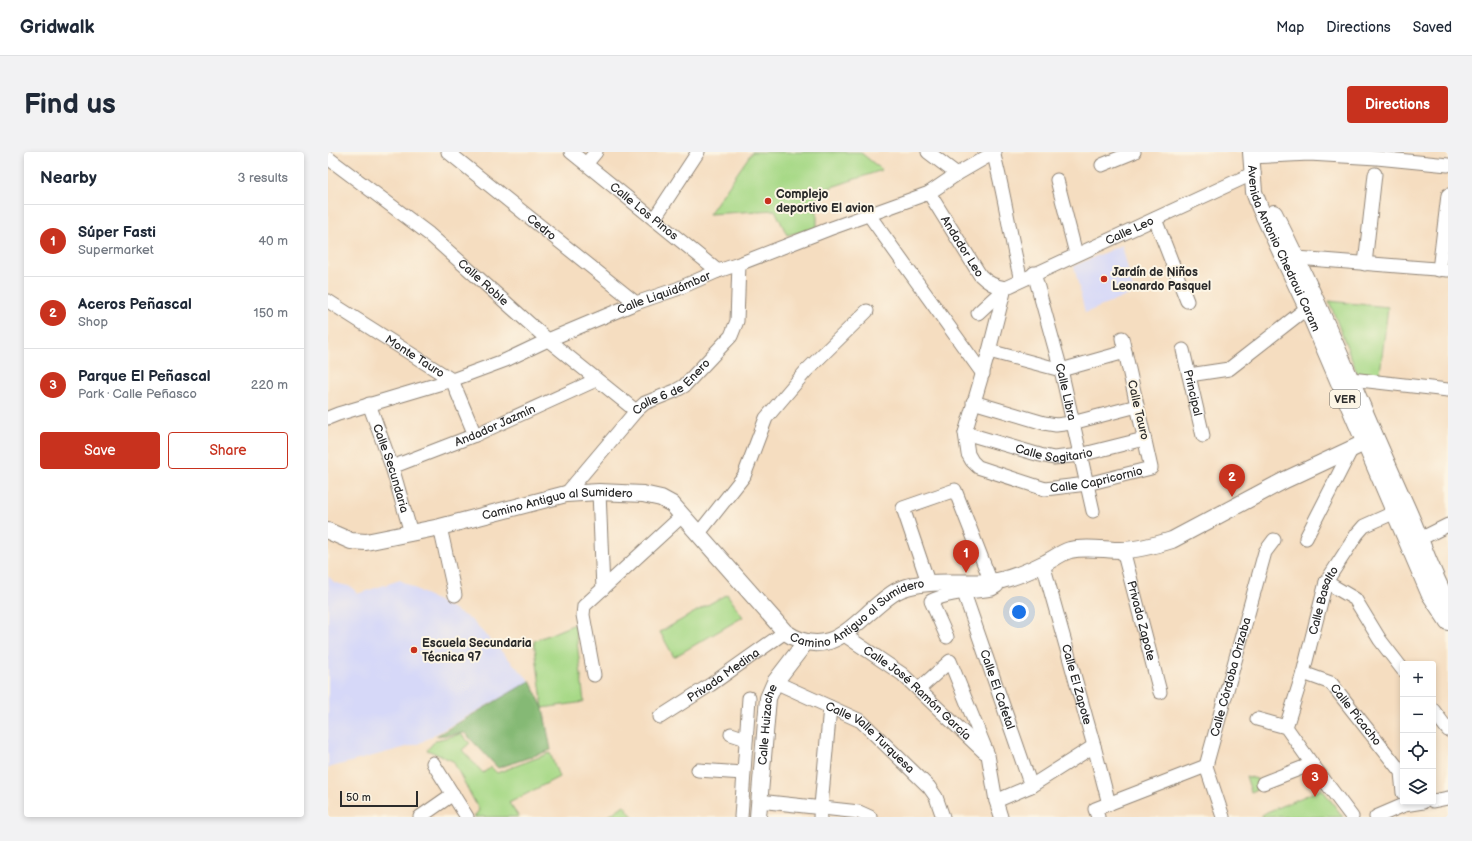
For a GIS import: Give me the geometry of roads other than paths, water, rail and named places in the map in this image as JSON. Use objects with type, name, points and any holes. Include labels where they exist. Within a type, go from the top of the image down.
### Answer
[{"type":"main road","name":"Avenida Antonio Chedraui Caram","points":[[1252,161],[1264,187],[1269,204],[1297,258],[1318,304],[1363,444],[1401,510],[1420,539],[1440,588],[1446,610]]},
{"type":"main road","name":"Avenida Antonio Chedraui Caram","points":[[1252,161],[1254,192],[1260,208],[1307,308],[1343,378]]},
{"type":"main road","name":"Camino Antiguo al Sumidero","points":[[328,531],[351,541],[366,542],[440,527],[566,494],[600,492],[643,494],[661,498],[672,504],[683,515],[785,632],[805,643],[818,644],[832,640],[843,634],[890,595],[900,589],[912,585],[928,582],[991,582],[1008,578],[1043,564],[1063,552],[1071,550],[1123,550],[1152,546],[1172,540],[1285,480],[1363,444]]},
{"type":"main road","name":"Avenida Antonio Chedraui Caram","points":[[1401,510],[1429,593],[1446,610]]},
{"type":"main road","name":"Calle Huizache","points":[[758,817],[768,698],[775,682],[805,643]]},
{"type":"street","name":"Cedro","points":[[448,152],[636,303]]},
{"type":"street","name":"Calle Los Pinos","points":[[571,152],[718,271]]},
{"type":"street","points":[[586,164],[596,152]]},
{"type":"street","points":[[654,219],[698,152]]},
{"type":"street","points":[[928,152],[957,174]]},
{"type":"street","name":"Calle Liquidámbar","points":[[331,413],[452,380],[506,360],[548,340],[636,303],[677,289],[718,271],[829,229],[929,193],[994,152]]},
{"type":"street","points":[[994,152],[1013,250],[1021,280]]},
{"type":"street","points":[[1102,165],[1134,152]]},
{"type":"street","points":[[1252,161],[1308,154],[1377,155],[1448,164]]},
{"type":"street","name":"Calle Roble","points":[[328,158],[428,234],[548,340],[596,380],[636,410]]},
{"type":"street","name":"Calle Leo","points":[[978,312],[1005,288],[1076,254],[1156,223],[1252,161]]},
{"type":"street","points":[[1365,264],[1375,174]]},
{"type":"street","points":[[1057,180],[1076,254]]},
{"type":"street","name":"Andador Leo","points":[[929,193],[980,275],[988,283],[1005,288]]},
{"type":"street","points":[[1297,258],[1444,270],[1448,195]]},
{"type":"street","points":[[869,215],[983,374]]},
{"type":"street","points":[[1156,223],[1187,302]]},
{"type":"street","name":"Calle 6 de Enero","points":[[566,494],[636,410],[645,403],[684,386],[730,336],[737,321],[739,264]]},
{"type":"street","name":"Calle Libra","points":[[1034,273],[1060,370],[1088,484],[1093,511]]},
{"type":"street","name":"Calle Capricornio","points":[[1005,288],[983,374],[973,402],[965,432],[968,454],[978,467],[1045,489],[1088,484],[1151,468]]},
{"type":"street","name":"Monte Tauro","points":[[328,301],[452,380],[475,435]]},
{"type":"street","points":[[1189,376],[1229,369],[1307,308]]},
{"type":"street","points":[[699,533],[744,476],[766,418],[806,371],[867,311]]},
{"type":"street","name":"Calle Tauro","points":[[1122,338],[1151,468]]},
{"type":"street","name":"Principal","points":[[1184,350],[1204,436]]},
{"type":"street","points":[[989,351],[1060,370],[1125,352]]},
{"type":"street","points":[[1343,378],[1448,390]]},
{"type":"street","name":"Andador Jazmín","points":[[392,467],[475,435],[596,380]]},
{"type":"street","points":[[973,402],[1044,423],[1056,424],[1072,423],[1137,406]]},
{"type":"street","name":"Calle Secundaria","points":[[368,404],[392,467],[411,533]]},
{"type":"street","name":"Calle Sagitario","points":[[965,432],[1054,458],[1080,455],[1144,439]]},
{"type":"street","points":[[1306,538],[1363,444]]},
{"type":"street","points":[[928,582],[903,508],[955,490],[991,582]]},
{"type":"street","points":[[600,492],[603,589]]},
{"type":"street","name":"Calle Basalto","points":[[1286,727],[1303,673],[1326,582],[1357,534],[1364,526],[1401,510]]},
{"type":"street","points":[[594,675],[582,615],[584,606],[683,515]]},
{"type":"street","points":[[1420,539],[1448,526]]},
{"type":"street","points":[[440,527],[455,595]]},
{"type":"street","name":"Calle Córdoba Orizaba","points":[[1206,766],[1265,552],[1274,540]]},
{"type":"street","name":"Privada Zapote","points":[[1123,550],[1160,692]]},
{"type":"street","name":"Calle El Zapote","points":[[1043,564],[1094,746],[1108,804]]},
{"type":"street","points":[[947,637],[931,601],[950,594],[992,589],[1008,578]]},
{"type":"street","points":[[1326,582],[1355,599],[1380,640],[1400,666]]},
{"type":"street","name":"Calle El Cafetal","points":[[964,593],[1031,786]]},
{"type":"street","name":"Privada Medina","points":[[660,717],[710,685],[785,632]]},
{"type":"street","name":"Calle José Ramón García","points":[[843,634],[902,674],[988,755]]},
{"type":"street","points":[[919,689],[950,661],[988,755],[996,801],[1001,817]]},
{"type":"street","name":"Calle Picacho","points":[[1303,673],[1331,684],[1400,771]]},
{"type":"street","name":"Calle Valle Turquesa","points":[[775,682],[861,721],[929,787],[936,797],[943,817]]},
{"type":"street","name":"Calle Huizache","points":[[741,817],[749,698]]},
{"type":"street","points":[[820,812],[830,707]]},
{"type":"street","points":[[1436,714],[1448,730]]},
{"type":"street","points":[[1257,719],[1286,727],[1352,817]]},
{"type":"street","points":[[731,734],[746,739]]},
{"type":"street","points":[[996,801],[1031,786],[1094,746]]},
{"type":"street","points":[[433,763],[467,817]]},
{"type":"street","points":[[1263,783],[1312,764]]},
{"type":"street","points":[[1096,813],[1108,804],[1206,766],[1223,817]]},
{"type":"street","points":[[698,770],[744,773]]},
{"type":"street","points":[[420,817],[453,794]]},
{"type":"street","points":[[1436,800],[1448,798]]},
{"type":"street","points":[[759,801],[820,812],[859,812],[870,817]]},
{"type":"street","points":[[1376,817],[1400,802]]},
{"type":"place","name":"Complejo deportivo El avion","points":[[768,201]]},
{"type":"place","name":"Jardín de Niños Leonardo Pasquel","points":[[1104,279]]},
{"type":"place","name":"Aceros Peñascal","points":[[1232,497]]},
{"type":"place","name":"Súper Fasti","points":[[966,573]]},
{"type":"place","name":"Escuela Secundaria Técnica 97","points":[[414,650]]},
{"type":"place","name":"Parque El Peñascal","points":[[1315,797]]}]
